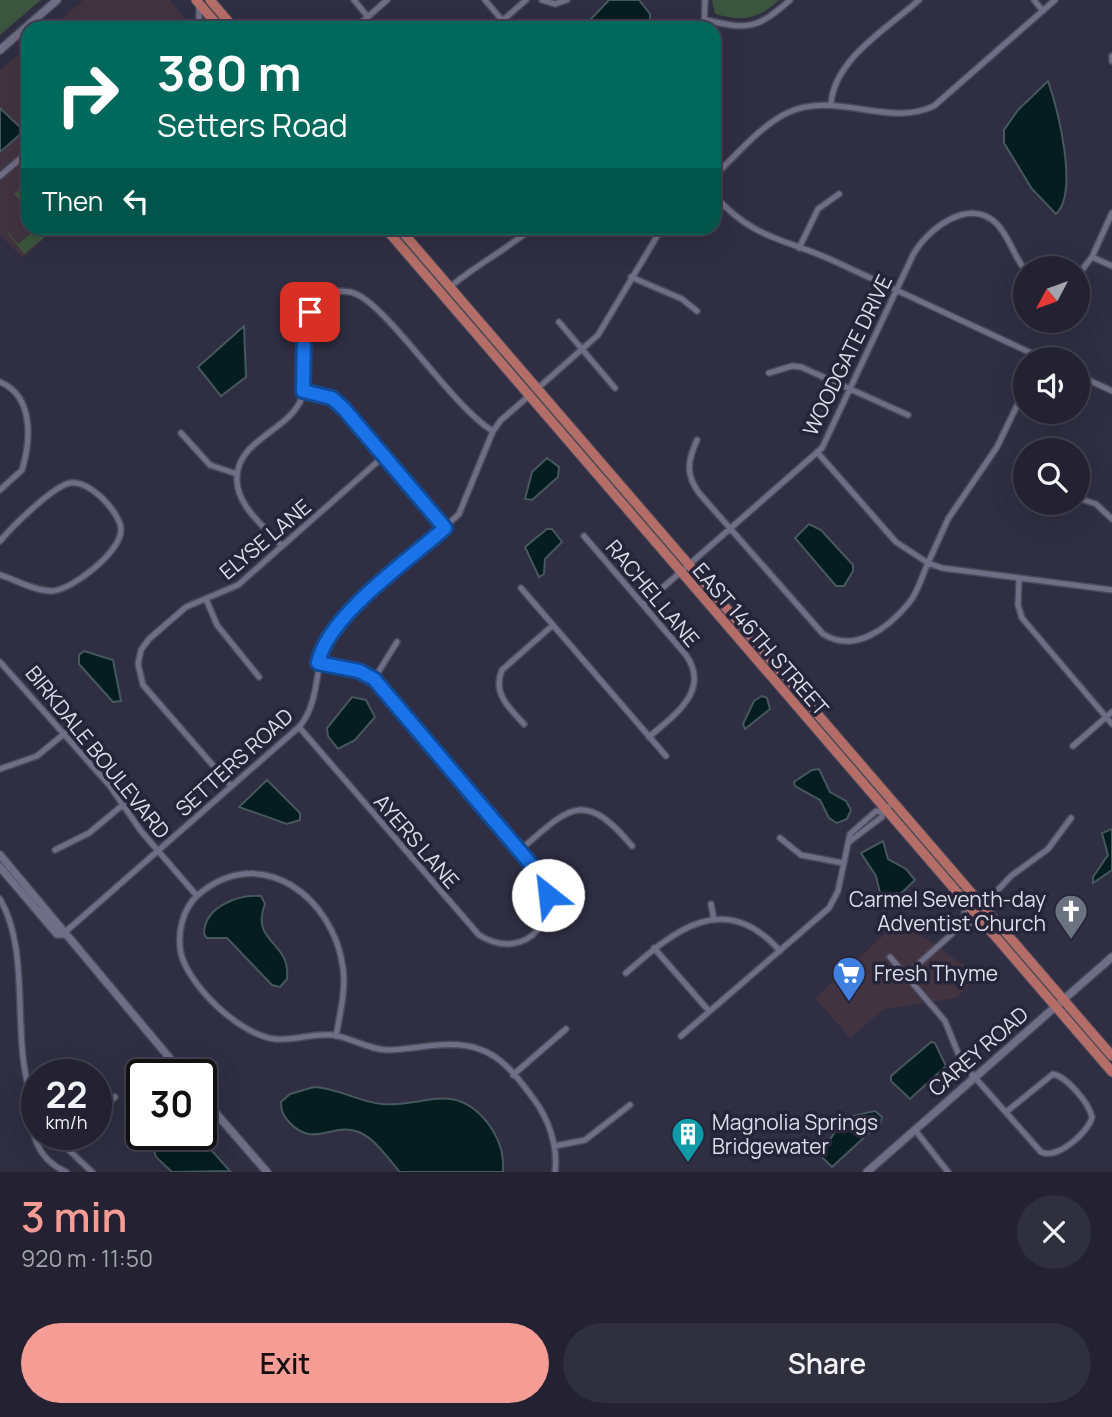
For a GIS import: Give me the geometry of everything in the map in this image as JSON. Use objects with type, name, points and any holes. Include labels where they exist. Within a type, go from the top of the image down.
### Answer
[{"type":"main road","points":[[210,0],[227,21]]},
{"type":"main road","points":[[197,1],[214,21]]},
{"type":"main road","name":"EAST 146TH STREET","points":[[391,235],[685,568],[965,903],[1112,1072]]},
{"type":"main road","name":"EAST 146TH STREET","points":[[405,235],[450,287],[533,393]]},
{"type":"main road","name":"EAST 146TH STREET","points":[[886,808],[982,907],[1112,1056]]},
{"type":"street","points":[[33,21],[57,0]]},
{"type":"street","points":[[354,0],[368,17]]},
{"type":"street","points":[[363,21],[387,0]]},
{"type":"street","points":[[485,0],[502,20],[526,0]]},
{"type":"street","points":[[542,0],[555,4],[567,0]]},
{"type":"street","points":[[705,0],[706,20],[712,21]]},
{"type":"street","points":[[721,22],[751,27],[764,22],[790,0]]},
{"type":"street","points":[[831,104],[836,83],[848,64],[919,0]]},
{"type":"street","points":[[1034,0],[1043,11]]},
{"type":"street","points":[[721,170],[776,120],[799,109],[831,104],[902,115],[926,110],[948,95],[1055,0]]},
{"type":"street","points":[[197,1],[200,21]]},
{"type":"street","points":[[0,50],[21,32]]},
{"type":"street","points":[[0,176],[21,158]]},
{"type":"street","points":[[799,248],[818,209],[839,194]]},
{"type":"street","points":[[721,202],[754,231],[896,290],[1018,347]]},
{"type":"street","points":[[1090,260],[1112,213]]},
{"type":"street","name":"WOODGATE DRIVE","points":[[643,605],[817,453],[826,441],[918,247],[947,220],[962,214],[980,215],[995,222],[1017,256]]},
{"type":"street","points":[[450,287],[472,268],[522,235]]},
{"type":"street","name":"SETTERS ROAD","points":[[63,934],[299,727],[311,709],[322,648],[335,626],[445,528],[464,505],[493,431],[501,420],[583,351],[608,320],[658,235]]},
{"type":"street","points":[[1092,257],[1112,266]]},
{"type":"street","points":[[631,277],[682,299],[697,312]]},
{"type":"street","points":[[282,547],[241,499],[237,474],[243,458],[296,408],[303,391],[307,318],[317,303],[334,293],[356,293],[370,302],[467,413],[493,431]]},
{"type":"street","points":[[559,322],[615,388]]},
{"type":"street","points":[[769,373],[792,366],[801,367],[908,415]]},
{"type":"street","points":[[1090,381],[1112,391]]},
{"type":"street","points":[[0,382],[20,397],[27,414],[22,470],[0,491]]},
{"type":"street","points":[[303,391],[321,395],[337,403],[445,528]]},
{"type":"street","points":[[697,440],[689,461],[690,479],[730,529],[819,629],[843,642],[871,636],[908,604],[948,519],[997,447],[1013,414]]},
{"type":"street","points":[[181,433],[210,465],[237,474]]},
{"type":"street","points":[[817,453],[896,542],[928,563],[942,568],[1112,590]]},
{"type":"street","name":"ELYSE LANE","points":[[231,786],[158,703],[141,678],[141,650],[149,639],[180,611],[234,587],[384,456]]},
{"type":"street","points":[[0,541],[67,483],[82,483],[90,487],[120,522],[118,545],[67,588],[52,591],[0,575]]},
{"type":"street","points":[[1090,502],[1112,519]]},
{"type":"street","name":"RACHEL LANE","points":[[584,536],[686,655],[695,678],[689,701],[649,737]]},
{"type":"street","points":[[1019,579],[1018,605],[1023,618],[1112,724]]},
{"type":"street","points":[[521,588],[666,756]]},
{"type":"street","points":[[206,599],[222,632],[259,677]]},
{"type":"street","points":[[524,724],[502,697],[499,677],[502,670],[553,625]]},
{"type":"street","points":[[374,679],[397,642]]},
{"type":"street","name":"BIRKDALE BOULEVARD","points":[[0,662],[65,733],[124,804],[141,831],[197,895]]},
{"type":"street","points":[[318,663],[359,671],[374,679],[519,851],[558,817],[579,810],[602,815],[632,846]]},
{"type":"street","points":[[1073,746],[1112,712]]},
{"type":"street","name":"AYERS LANE","points":[[299,727],[479,935],[500,944],[527,939],[542,925],[548,906],[548,895],[542,878],[519,851]]},
{"type":"street","points":[[0,769],[37,756],[65,733]]},
{"type":"street","points":[[55,850],[89,833],[124,804]]},
{"type":"street","points":[[681,1036],[832,904],[838,891],[850,841],[882,817],[886,808]]},
{"type":"street","points":[[982,907],[1010,876],[1048,849],[1071,818]]},
{"type":"street","points":[[780,838],[801,855],[843,863]]},
{"type":"street","points":[[0,855],[63,929],[63,934],[170,1059]]},
{"type":"street","points":[[0,867],[57,933],[63,934]]},
{"type":"street","points":[[336,1036],[343,992],[340,954],[326,923],[296,887],[272,874],[255,873],[222,882],[197,895],[183,919],[180,938],[182,955],[194,979],[227,1014],[251,1033],[270,1038],[336,1036],[383,1049],[464,1045],[493,1056],[513,1075],[546,1118],[555,1146],[555,1172]]},
{"type":"street","points":[[0,899],[12,929],[25,1059]]},
{"type":"street","points":[[906,975],[964,923],[965,903]]},
{"type":"street","points":[[712,904],[714,920]]},
{"type":"street","points":[[626,973],[654,948],[685,926],[714,920],[754,930],[780,951]]},
{"type":"street","points":[[964,923],[984,925]]},
{"type":"street","points":[[654,948],[709,1012]]},
{"type":"street","points":[[890,957],[945,1021],[959,1058],[976,1077],[1006,1112],[1041,1152],[1048,1155],[1058,1152],[1088,1126],[1092,1117],[1090,1109],[1063,1078],[1053,1074],[1006,1112]]},
{"type":"street","name":"CAREY ROAD","points":[[867,1172],[1112,957]]},
{"type":"street","points":[[513,1075],[566,1029]]},
{"type":"street","points":[[112,1100],[115,1097]]},
{"type":"street","points":[[555,1146],[585,1140],[629,1105]]},
{"type":"street","points":[[217,1114],[267,1172]]},
{"type":"street","points":[[915,1130],[948,1172]]},
{"type":"street","points":[[40,1150],[46,1160],[66,1172]]},
{"type":"street","points":[[68,1150],[92,1172]]},
{"type":"shaded area","points":[[84,0],[170,0],[186,21],[58,21]]},
{"type":"shaded area","points":[[609,0],[639,0],[650,14],[650,21],[591,19]]},
{"type":"shaded area","points":[[21,53],[21,235],[48,235],[23,258],[0,235],[0,70]]},
{"type":"shaded area","points":[[1048,81],[1061,130],[1066,170],[1063,203],[1056,214],[1032,189],[1004,143],[1004,130],[1018,110]]},
{"type":"shaded area","points":[[0,108],[21,128],[21,134],[0,152]]},
{"type":"shaded area","points":[[244,326],[246,377],[221,396],[198,367]]},
{"type":"shaded area","points":[[547,458],[559,467],[558,477],[532,500],[525,499],[532,472]]},
{"type":"shaded area","points":[[809,524],[821,530],[853,565],[853,571],[844,586],[836,586],[795,538]]},
{"type":"shaded area","points":[[547,529],[552,529],[562,542],[545,559],[544,574],[539,577],[525,547]]},
{"type":"shaded area","points":[[84,651],[113,660],[121,701],[113,702],[79,664],[79,655]]},
{"type":"shaded area","points":[[762,696],[767,698],[770,709],[745,729],[743,724],[754,701]]},
{"type":"shaded area","points":[[352,697],[366,700],[375,717],[355,740],[338,749],[328,736],[327,728]]},
{"type":"shaded area","points":[[819,769],[830,792],[846,801],[851,810],[847,819],[837,823],[829,818],[820,800],[795,786],[794,782],[812,770]]},
{"type":"shaded area","points":[[267,780],[300,813],[300,820],[287,824],[239,807]]},
{"type":"shaded area","points":[[1112,829],[1112,870],[1093,883],[1093,877],[1108,855],[1102,833]]},
{"type":"shaded area","points":[[883,841],[888,859],[906,869],[915,880],[884,910],[876,876],[861,853]]},
{"type":"shaded area","points":[[261,896],[265,904],[263,927],[287,966],[287,979],[280,987],[272,985],[227,938],[207,938],[204,934],[210,916],[224,904],[242,897]]},
{"type":"shaded area","points":[[900,920],[979,976],[956,998],[884,1009],[850,1038],[815,998]]},
{"type":"shaded area","points":[[931,1042],[935,1043],[946,1066],[910,1099],[891,1081],[891,1076]]},
{"type":"shaded area","points":[[314,1087],[382,1104],[437,1099],[462,1102],[474,1109],[495,1134],[502,1152],[503,1172],[400,1172],[377,1145],[361,1133],[342,1130],[307,1134],[298,1130],[284,1115],[281,1102],[290,1094]]},
{"type":"shaded area","points":[[875,1111],[882,1117],[881,1122],[832,1167],[820,1155],[844,1118]]},
{"type":"shaded area","points":[[154,1150],[211,1150],[230,1171],[172,1172],[156,1157]]},
{"type":"green space","points":[[0,0],[41,0],[0,35]]},
{"type":"green space","points":[[712,0],[779,0],[764,12],[734,18],[715,14]]},
{"type":"green space","points":[[21,188],[21,202],[14,194]]},
{"type":"green space","points":[[0,223],[18,244],[29,235],[47,235],[24,254]]},
{"type":"place","name":"Carmel Seventh-day Adventist Church","points":[[1071,941]]},
{"type":"place","name":"Fresh Thyme","points":[[849,1003]]},
{"type":"place","name":"Magnolia Springs Bridgewater","points":[[688,1164]]},
{"type":"route","points":[[310,312],[304,335],[303,391],[332,398],[344,409],[445,528],[340,620],[322,648],[318,663],[359,671],[374,679],[535,869],[542,878],[548,895]]}]
